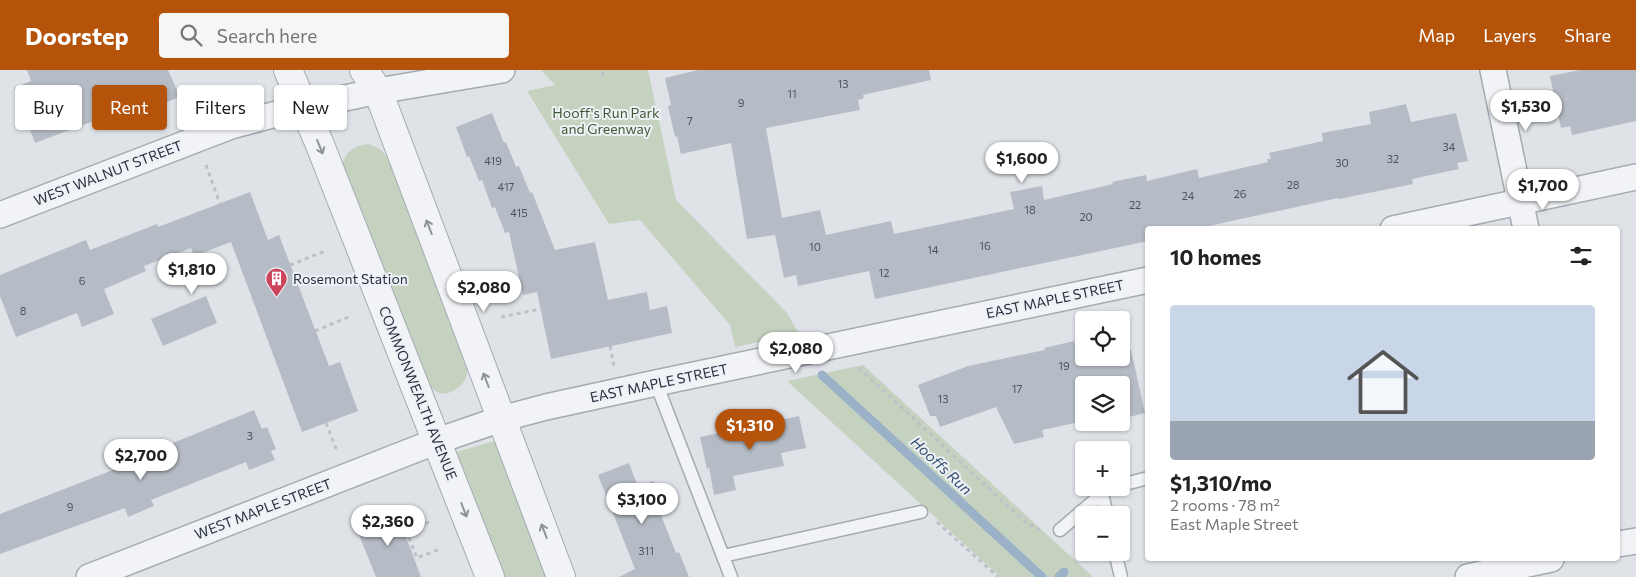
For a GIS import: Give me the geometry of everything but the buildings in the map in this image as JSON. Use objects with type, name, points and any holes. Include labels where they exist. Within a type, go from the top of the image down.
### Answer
[{"type":"street","name":"COMMONWEALTH AVENUE","points":[[288,70],[294,85]]},
{"type":"street","name":"WEST WALNUT STREET","points":[[347,90],[371,81],[502,70]]},
{"type":"street","points":[[1493,70],[1525,226]]},
{"type":"street","points":[[371,81],[561,577]]},
{"type":"street","name":"WEST WALNUT STREET","points":[[0,215],[231,126],[274,115]]},
{"type":"street","name":"COMMONWEALTH AVENUE","points":[[313,130],[490,577]]},
{"type":"street","points":[[1407,226],[1636,177]]},
{"type":"street","name":"EAST MAPLE STREET","points":[[437,441],[501,419],[546,407],[1145,281]]},
{"type":"street","name":"WEST MAPLE STREET","points":[[89,577],[437,441]]},
{"type":"street","points":[[1620,544],[1636,541]]},
{"type":"street","points":[[1468,577],[1542,561]]},
{"type":"lane","points":[[656,383],[731,577]]},
{"type":"lane","points":[[1130,482],[1145,479]]},
{"type":"lane","points":[[1060,530],[1100,496]]},
{"type":"lane","points":[[723,556],[921,512]]},
{"type":"lane","points":[[1117,561],[1121,577]]},
{"type":"path","points":[[602,76],[604,70]]},
{"type":"path","points":[[203,157],[220,204]]},
{"type":"path","points":[[290,264],[325,251]]},
{"type":"path","points":[[501,317],[550,307]]},
{"type":"path","points":[[315,331],[351,316]]},
{"type":"path","points":[[610,346],[615,369]]},
{"type":"path","points":[[858,363],[860,370],[1024,521],[1037,530],[1043,531]]},
{"type":"path","points":[[326,423],[337,452]]},
{"type":"path","points":[[921,512],[929,514],[998,577]]},
{"type":"path","points":[[429,522],[406,531],[410,545],[416,558],[440,549]]},
{"type":"green space","name":"Hooff's Run Park and Greenway","points":[[541,70],[648,70],[676,200],[787,313],[799,334],[735,347],[730,325],[640,220],[609,224],[527,91],[555,85]]},
{"type":"green space","points":[[368,144],[377,147],[388,158],[467,362],[466,378],[457,389],[449,393],[439,392],[429,386],[342,166],[351,150]]},
{"type":"green space","points":[[863,365],[1093,577],[1000,577],[787,381]]},
{"type":"green space","points":[[495,441],[498,442],[551,577],[499,577],[456,452]]},
{"type":"waterway","name":"Hooffs Run","points":[[822,375],[1042,577]]},
{"type":"waterway","points":[[1059,577],[1064,572]]},
{"type":"place","name":"Rosemont Station","points":[[277,298]]}]
